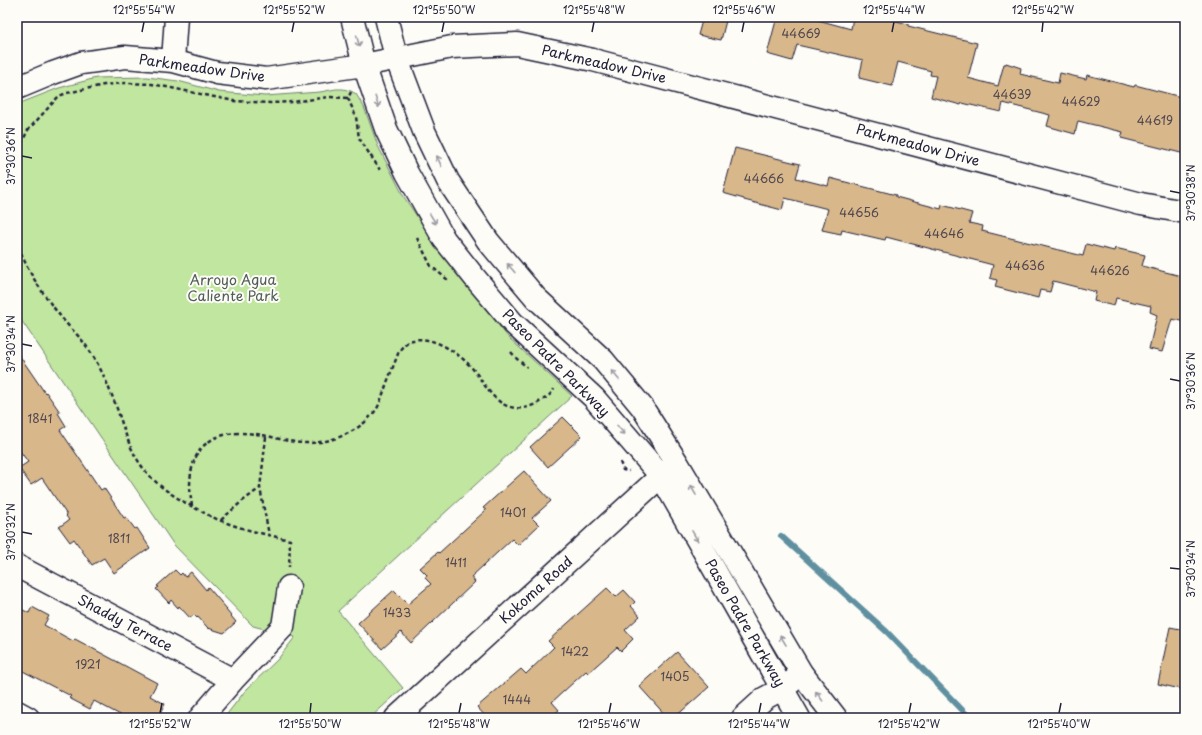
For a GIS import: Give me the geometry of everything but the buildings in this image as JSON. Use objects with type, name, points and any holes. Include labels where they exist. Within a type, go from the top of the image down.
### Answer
[{"type":"street","points":[[173,61],[176,17]]},
{"type":"street","name":"Paseo Padre Parkway","points":[[352,17],[364,65],[386,129],[407,173],[444,239],[513,324],[594,398],[669,470],[802,674],[836,718]]},
{"type":"street","name":"Paseo Padre Parkway","points":[[386,17],[396,58],[424,131],[448,181],[488,241],[536,298],[608,366],[642,407],[669,470],[782,689],[799,718]]},
{"type":"street","name":"Parkmeadow Drive","points":[[17,88],[81,63],[126,57],[173,61],[218,73],[266,79],[364,65],[452,47],[517,44],[593,60],[1141,204],[1185,212]]},
{"type":"street","name":"Kokoma Road","points":[[396,718],[669,470]]},
{"type":"street","name":"Shaddy Terrace","points":[[17,566],[233,680]]},
{"type":"street","points":[[200,718],[283,626],[289,587]]},
{"type":"street","points":[[743,718],[765,698],[782,689],[802,674]]},
{"type":"street","points":[[17,712],[28,718]]},
{"type":"path","points":[[364,65],[348,98],[356,117],[360,138],[383,174]]},
{"type":"path","points":[[17,157],[20,146],[28,130],[59,96],[104,85],[126,83],[152,84],[234,102],[270,103],[293,102],[328,97],[348,98]]},
{"type":"path","points":[[416,236],[432,266],[451,283]]},
{"type":"path","points":[[17,240],[28,267],[39,286],[66,322],[84,342],[98,367],[110,390],[130,446],[146,472],[161,487],[192,506],[231,525],[290,540],[289,587]]},
{"type":"path","points":[[192,506],[190,486],[191,470],[196,454],[205,443],[218,436],[234,433],[256,434],[295,442],[309,443],[327,441],[346,435],[365,422],[377,409],[399,351],[413,340],[425,340],[447,347],[472,367],[489,392],[499,403],[511,407],[522,408],[532,405],[549,396],[554,389],[549,385]]},
{"type":"path","points":[[507,348],[527,367]]},
{"type":"path","points":[[266,437],[260,488],[269,535]]},
{"type":"path","points":[[221,520],[260,488]]},
{"type":"green space","name":"Arroyo Agua Caliente Park","points":[[147,77],[178,81],[219,92],[265,96],[320,92],[336,89],[351,91],[356,94],[364,107],[378,146],[404,197],[445,258],[508,337],[572,396],[338,611],[403,688],[370,718],[224,718],[245,691],[278,659],[295,637],[253,626],[174,545],[17,314],[17,106],[23,102],[59,88],[96,78]]},
{"type":"waterway","points":[[781,536],[887,632],[970,718]]}]
